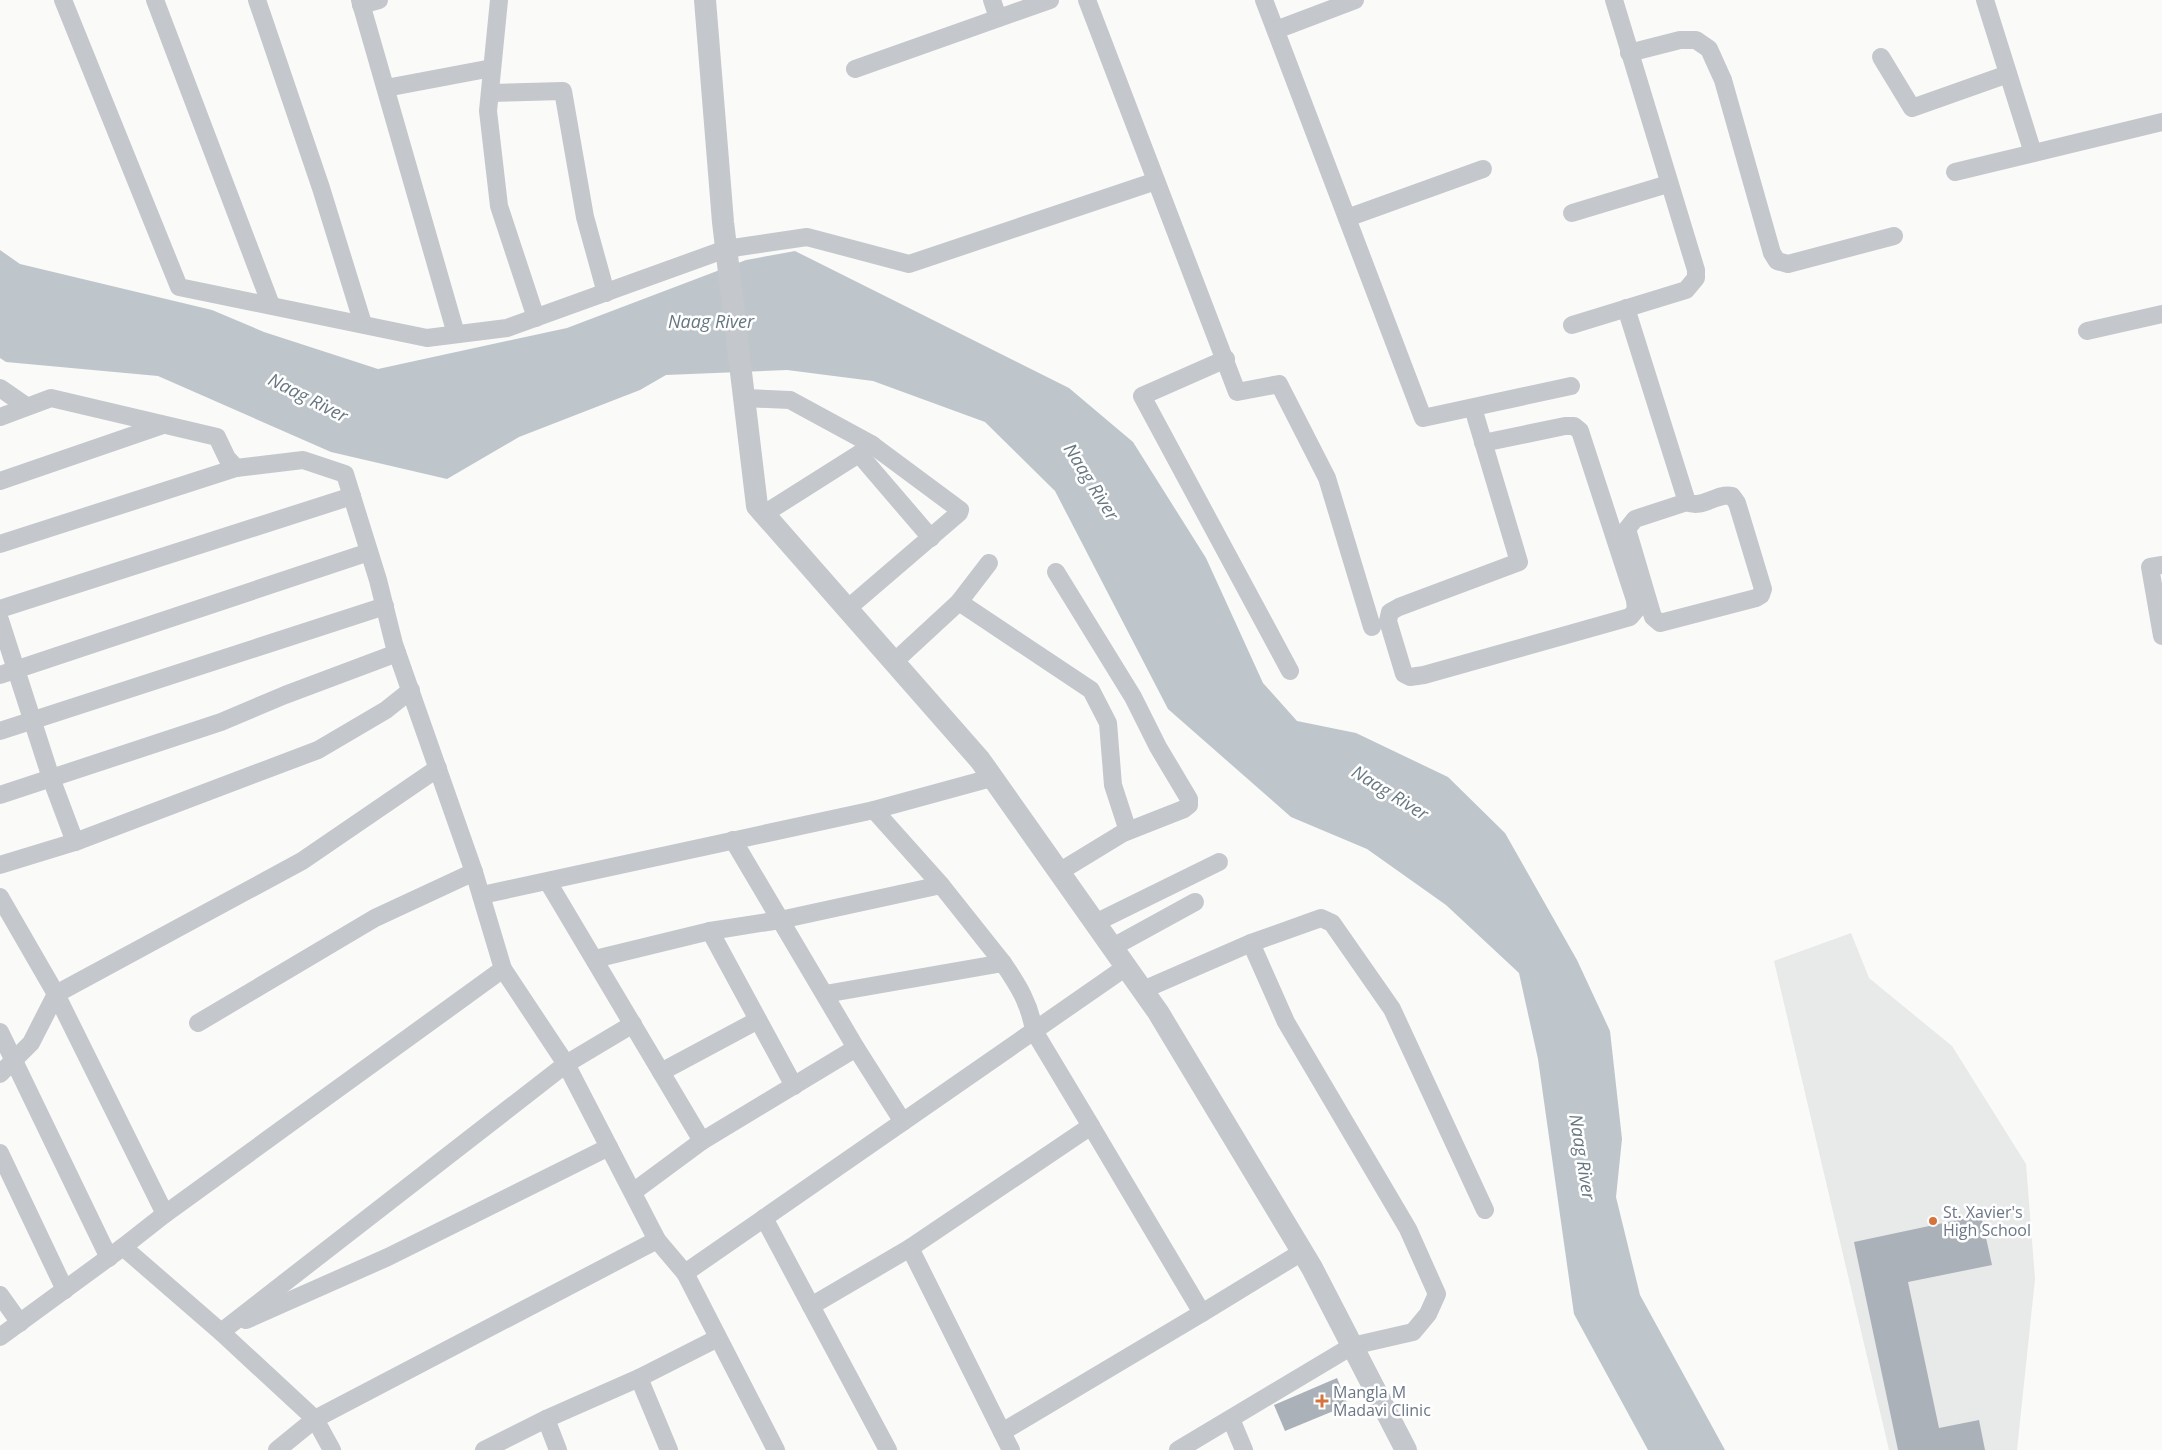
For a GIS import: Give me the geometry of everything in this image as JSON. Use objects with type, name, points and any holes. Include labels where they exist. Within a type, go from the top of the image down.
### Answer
[{"type":"street","points":[[63,0],[179,287],[427,338],[507,328],[726,249],[807,237],[909,264],[1156,182]]},
{"type":"street","points":[[156,0],[271,305]]},
{"type":"street","points":[[257,0],[321,188],[363,324]]},
{"type":"street","points":[[379,0],[360,3],[456,334]]},
{"type":"street","points":[[499,0],[488,111],[500,206],[536,318]]},
{"type":"street","points":[[705,0],[726,249],[757,506],[980,760],[1143,990],[1302,1252],[1406,1450]]},
{"type":"street","points":[[992,0],[998,18]]},
{"type":"street","points":[[854,69],[1050,0]]},
{"type":"street","points":[[1087,0],[1226,359],[1237,392],[1279,384],[1327,478],[1372,627]]},
{"type":"street","points":[[1264,0],[1423,418],[1571,386]]},
{"type":"street","points":[[1276,30],[1355,0]]},
{"type":"street","points":[[1572,325],[1686,290],[1696,278],[1696,270],[1668,184],[1614,0]]},
{"type":"street","points":[[1985,0],[2033,153]]},
{"type":"street","points":[[1630,52],[1680,40],[1696,40],[1709,50],[1723,80],[1772,253],[1777,261],[1788,264],[1894,236]]},
{"type":"street","points":[[1881,57],[1912,108],[2008,74]]},
{"type":"street","points":[[386,88],[492,68]]},
{"type":"street","points":[[490,92],[563,91],[585,216],[606,293]]},
{"type":"street","points":[[1956,172],[2162,122]]},
{"type":"street","points":[[1347,218],[1483,169]]},
{"type":"street","points":[[1572,214],[1668,184]]},
{"type":"street","points":[[1626,308],[1686,502]]},
{"type":"street","points":[[2088,331],[2162,314]]},
{"type":"street","points":[[1226,359],[1142,396],[1290,671]]},
{"type":"street","points":[[0,388],[26,406]]},
{"type":"street","points":[[743,394],[790,400],[960,510],[847,609]]},
{"type":"street","points":[[0,418],[26,406],[51,398],[217,437],[227,458],[236,468]]},
{"type":"street","points":[[1473,408],[1483,442],[1519,562],[1390,612],[1388,621],[1404,674],[1410,677],[1424,675],[1630,617],[1636,610],[1635,600],[1580,431],[1574,426],[1564,426],[1483,442]]},
{"type":"street","points":[[0,481],[163,425]]},
{"type":"street","points":[[764,514],[866,449]]},
{"type":"street","points":[[866,449],[930,538]]},
{"type":"street","points":[[0,544],[236,468],[303,460],[345,474],[398,653],[482,895],[502,969],[566,1064],[657,1240],[685,1273],[776,1450]]},
{"type":"street","points":[[1727,494],[1732,496],[1737,503],[1763,589],[1761,595],[1756,598],[1660,623],[1652,617],[1627,529],[1635,519],[1686,502],[1698,504],[1727,494]]},
{"type":"street","points":[[0,609],[352,496]]},
{"type":"street","points":[[8,672],[369,552]]},
{"type":"street","points":[[894,662],[959,602],[989,563]]},
{"type":"street","points":[[2162,565],[2150,567],[2162,636]]},
{"type":"street","points":[[1056,572],[1133,697],[1158,747],[1189,799],[1189,805],[1184,809],[1128,831],[1058,872]]},
{"type":"street","points":[[959,602],[1091,690],[1108,723],[1113,785],[1128,831]]},
{"type":"street","points":[[0,731],[32,719],[385,606]]},
{"type":"street","points":[[0,620],[8,672],[32,719],[51,778],[75,842]]},
{"type":"street","points":[[0,795],[221,722],[398,653]]},
{"type":"street","points":[[0,865],[75,842],[318,750],[386,710],[411,690]]},
{"type":"street","points":[[0,1074],[30,1044],[56,994],[302,861],[438,768]]},
{"type":"street","points":[[482,895],[874,810],[991,778]]},
{"type":"street","points":[[874,810],[941,885],[1022,990],[1032,1015],[1034,1031],[1202,1313]]},
{"type":"street","points":[[733,840],[826,994],[856,1048],[904,1122]]},
{"type":"street","points":[[1095,923],[1219,862]]},
{"type":"street","points":[[198,1023],[375,918],[474,872]]},
{"type":"street","points":[[548,882],[702,1141]]},
{"type":"street","points":[[595,959],[710,931],[780,920],[941,885]]},
{"type":"street","points":[[0,896],[56,994],[165,1214]]},
{"type":"street","points":[[1112,947],[1195,902]]},
{"type":"street","points":[[1143,990],[1251,943],[1321,918],[1332,923],[1392,1009],[1485,1210]]},
{"type":"street","points":[[710,931],[794,1086]]},
{"type":"street","points":[[1178,1450],[1352,1346],[1413,1332],[1428,1314],[1437,1294],[1408,1229],[1286,1022],[1251,943]]},
{"type":"street","points":[[826,994],[1003,963]]},
{"type":"street","points":[[685,1273],[1126,967]]},
{"type":"street","points":[[0,1338],[124,1247],[165,1214],[502,969]]},
{"type":"street","points":[[661,1072],[758,1020]]},
{"type":"street","points":[[221,1332],[566,1064],[633,1024]]},
{"type":"street","points":[[0,1032],[15,1059],[109,1258]]},
{"type":"street","points":[[633,1192],[702,1141],[856,1048]]},
{"type":"street","points":[[811,1306],[910,1248],[1091,1126]]},
{"type":"street","points":[[221,1332],[388,1257],[609,1146]]},
{"type":"street","points":[[0,1154],[65,1290]]},
{"type":"street","points":[[764,1218],[888,1450]]},
{"type":"street","points":[[277,1450],[315,1418],[657,1240]]},
{"type":"street","points":[[124,1247],[315,1418],[332,1450]]},
{"type":"street","points":[[910,1248],[1011,1450]]},
{"type":"street","points":[[1002,1432],[1302,1252]]},
{"type":"street","points":[[0,1295],[20,1323]]},
{"type":"street","points":[[484,1450],[546,1419],[639,1378],[718,1338]]},
{"type":"street","points":[[639,1378],[669,1450]]},
{"type":"street","points":[[546,1419],[558,1450]]},
{"type":"street","points":[[1231,1419],[1244,1450]]},
{"type":"shaded area","name":"St. Xavier's High School","points":[[1851,933],[1869,978],[1952,1046],[2026,1164],[2035,1279],[2017,1450],[1889,1450],[1774,961]]},
{"type":"water","name":"Naag River","points":[[0,250],[20,264],[212,310],[264,332],[378,369],[567,328],[746,260],[795,251],[1069,388],[1133,442],[1206,558],[1263,683],[1297,721],[1356,733],[1448,777],[1505,833],[1577,960],[1610,1031],[1622,1139],[1616,1197],[1640,1295],[1725,1450],[1648,1450],[1574,1314],[1538,1059],[1519,973],[1446,905],[1367,849],[1291,817],[1168,709],[1055,491],[985,422],[873,381],[787,370],[666,375],[640,390],[519,437],[447,479],[331,452],[158,376],[6,362],[0,358]]},
{"type":"building","points":[[1981,1215],[1992,1265],[1908,1282],[1939,1428],[1979,1420],[1985,1450],[1898,1450],[1854,1242]]},
{"type":"building","points":[[1337,1378],[1348,1405],[1285,1431],[1274,1405]]},
{"type":"place","name":"St. Xavier's High School","points":[[1933,1221]]},
{"type":"place","name":"Mangla M Madavi Clinic","points":[[1322,1401]]}]
